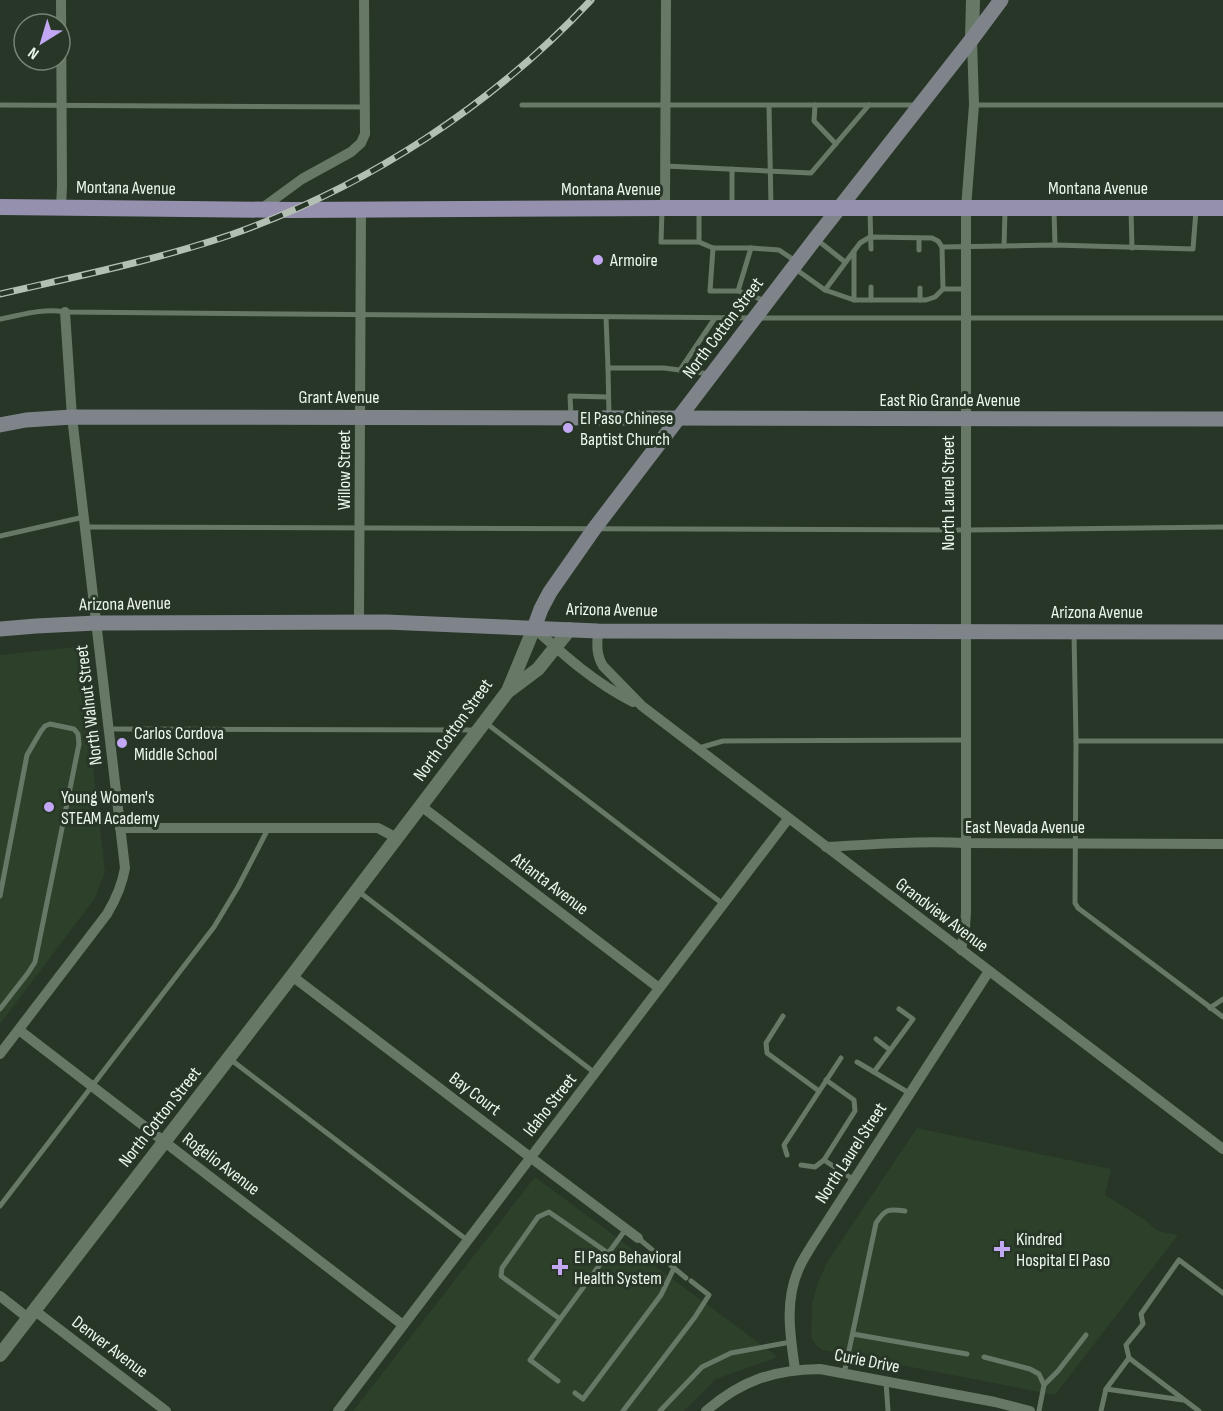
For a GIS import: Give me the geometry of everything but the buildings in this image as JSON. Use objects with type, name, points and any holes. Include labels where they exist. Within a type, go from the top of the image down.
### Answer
[{"type":"main road","name":"North Cotton Street","points":[[534,628],[550,592],[594,529],[839,207],[1001,0]]},
{"type":"main road","name":"Montana Avenue","points":[[0,207],[361,210],[839,207],[1223,208]]},
{"type":"main road","name":"Grant Avenue","points":[[0,425],[26,420],[72,417],[360,416],[678,419]]},
{"type":"main road","name":"East Rio Grande Avenue","points":[[678,419],[1223,419]]},
{"type":"main road","name":"Arizona Avenue","points":[[0,629],[96,623],[386,622],[598,631],[1223,632]]},
{"type":"street","points":[[61,0],[61,207]]},
{"type":"street","points":[[261,209],[302,179],[351,152],[358,146],[365,134],[364,0]]},
{"type":"street","points":[[663,208],[666,0]]},
{"type":"street","name":"North Laurel Street","points":[[961,950],[966,912],[966,208],[974,105],[973,0]]},
{"type":"street","name":"Willow Street","points":[[359,622],[361,210]]},
{"type":"street","name":"North Walnut Street","points":[[0,1054],[107,914],[123,882],[125,868],[72,417],[64,312]]},
{"type":"street","name":"Grandview Avenue","points":[[534,628],[610,690],[642,706]]},
{"type":"street","name":"North Cotton Street","points":[[0,1355],[229,1059],[508,691],[534,628]]},
{"type":"street","points":[[508,691],[538,669],[570,629]]},
{"type":"street","name":"Grandview Avenue","points":[[598,631],[597,649],[603,666],[642,706],[1223,1149]]},
{"type":"street","name":"Atlanta Avenue","points":[[421,806],[659,988]]},
{"type":"street","name":"Idaho Street","points":[[338,1411],[788,819]]},
{"type":"street","points":[[120,828],[378,828],[397,838]]},
{"type":"street","name":"East Nevada Avenue","points":[[826,847],[945,842],[1223,843]]},
{"type":"street","name":"North Laurel Street","points":[[795,1370],[789,1307],[799,1267],[989,971]]},
{"type":"street","name":"Bay Court","points":[[292,976],[638,1238]]},
{"type":"street","name":"Rogelio Avenue","points":[[19,1030],[403,1325]]},
{"type":"street","name":"Denver Avenue","points":[[0,1296],[31,1314],[163,1410]]},
{"type":"street","name":"Curie Drive","points":[[706,1411],[727,1394],[760,1378],[795,1370],[820,1369],[994,1406],[1030,1411]]},
{"type":"lane","points":[[0,105],[364,106]]},
{"type":"lane","points":[[522,105],[920,105]]},
{"type":"lane","points":[[814,105],[814,121],[836,144]]},
{"type":"lane","points":[[665,166],[811,173],[869,105]]},
{"type":"lane","points":[[974,105],[1223,105]]},
{"type":"lane","points":[[769,106],[771,208]]},
{"type":"lane","points":[[732,169],[732,208]]},
{"type":"lane","points":[[663,208],[661,242],[699,242],[713,248],[778,250],[825,290],[854,300],[926,300],[935,297],[942,289],[942,247],[932,238],[870,237],[860,243],[825,290]]},
{"type":"lane","points":[[699,208],[699,242]]},
{"type":"lane","points":[[870,208],[870,249]]},
{"type":"lane","points":[[1004,246],[1005,208]]},
{"type":"lane","points":[[1053,208],[1054,245]]},
{"type":"lane","points":[[1131,208],[1132,248]]},
{"type":"lane","points":[[942,247],[1054,245],[1193,249],[1197,208]]},
{"type":"lane","points":[[919,238],[919,250]]},
{"type":"lane","points":[[815,239],[845,262]]},
{"type":"lane","points":[[713,248],[710,291],[738,291],[767,302]]},
{"type":"lane","points":[[738,291],[751,248]]},
{"type":"lane","points":[[854,251],[854,300]]},
{"type":"lane","points":[[871,287],[871,300]]},
{"type":"lane","points":[[920,288],[920,300]]},
{"type":"lane","points":[[942,289],[966,289]]},
{"type":"lane","points":[[0,320],[36,311],[52,310],[64,312],[715,318],[1223,318]]},
{"type":"lane","points":[[606,317],[609,418]]},
{"type":"lane","points":[[680,370],[715,318]]},
{"type":"lane","points":[[608,368],[664,368],[712,374]]},
{"type":"lane","points":[[571,418],[570,396],[608,397]]},
{"type":"lane","points":[[0,536],[84,522],[360,528],[966,530],[1223,527]]},
{"type":"lane","points":[[1074,631],[1075,903],[1078,908],[1223,1017]]},
{"type":"lane","points":[[0,896],[27,755],[45,726],[50,724],[74,729],[78,734],[78,744],[35,962],[0,1009]]},
{"type":"lane","points":[[108,729],[482,726],[723,904]]},
{"type":"lane","points":[[696,748],[723,741],[966,741]]},
{"type":"lane","points":[[1076,741],[1223,741]]},
{"type":"lane","points":[[0,1206],[214,927],[269,828]]},
{"type":"lane","points":[[357,890],[595,1073]]},
{"type":"lane","points":[[1210,1008],[1223,999]]},
{"type":"lane","points":[[874,1072],[912,1019],[899,1010]]},
{"type":"lane","points":[[783,1016],[766,1043],[767,1053],[819,1091]]},
{"type":"lane","points":[[876,1039],[890,1050]]},
{"type":"lane","points":[[786,1155],[784,1145],[841,1058]]},
{"type":"lane","points":[[229,1059],[467,1240]]},
{"type":"lane","points":[[857,1062],[911,1094]]},
{"type":"lane","points":[[801,1165],[815,1167],[824,1160],[855,1111],[854,1100],[826,1080]]},
{"type":"lane","points":[[824,1160],[854,1180]]},
{"type":"lane","points":[[844,1374],[876,1223],[889,1209],[905,1211]]},
{"type":"lane","points":[[560,1319],[501,1276],[502,1268],[538,1217],[549,1212],[608,1253]]},
{"type":"lane","points":[[558,1381],[530,1360],[626,1229]]},
{"type":"lane","points":[[623,1411],[710,1295],[638,1238]]},
{"type":"lane","points":[[1199,1411],[1129,1358],[1126,1345],[1143,1324],[1141,1314],[1179,1260],[1223,1293]]},
{"type":"lane","points":[[575,1394],[583,1399],[662,1294],[674,1268]]},
{"type":"lane","points":[[853,1334],[968,1354]]},
{"type":"lane","points":[[1039,1411],[1044,1385],[1086,1335]]},
{"type":"lane","points":[[660,1411],[702,1367],[731,1353],[791,1342]]},
{"type":"lane","points":[[984,1357],[1029,1369],[1039,1374],[1044,1385]]},
{"type":"lane","points":[[1101,1411],[1106,1389],[1129,1358]]},
{"type":"lane","points":[[886,1382],[888,1411]]},
{"type":"lane","points":[[1106,1389],[1184,1400]]},
{"type":"shaded area","name":"Young Women's STEAM Academy","points":[[75,647],[80,651],[105,872],[95,898],[0,1024],[0,655]]},
{"type":"shaded area","name":"Kindred Hospital El Paso","points":[[917,1128],[1111,1169],[1105,1195],[1158,1231],[1178,1235],[1055,1395],[823,1350],[811,1338],[812,1304],[827,1262]]},
{"type":"shaded area","name":"El Paso Behavioral Health System","points":[[535,1177],[778,1357],[716,1379],[684,1411],[353,1411]]},
{"type":"railway","points":[[0,294],[176,252],[233,234],[332,192],[380,167],[470,108],[513,74],[591,0]]},
{"type":"place","name":"Armoire","points":[[598,260]]},
{"type":"place","name":"El Paso Chinese Baptist Church","points":[[568,428]]},
{"type":"place","name":"Carlos Cordova Middle School","points":[[122,743]]},
{"type":"place","name":"Young Women's STEAM Academy","points":[[49,807]]},
{"type":"place","name":"Kindred Hospital El Paso","points":[[1002,1249]]},
{"type":"place","name":"El Paso Behavioral Health System","points":[[560,1267]]}]
